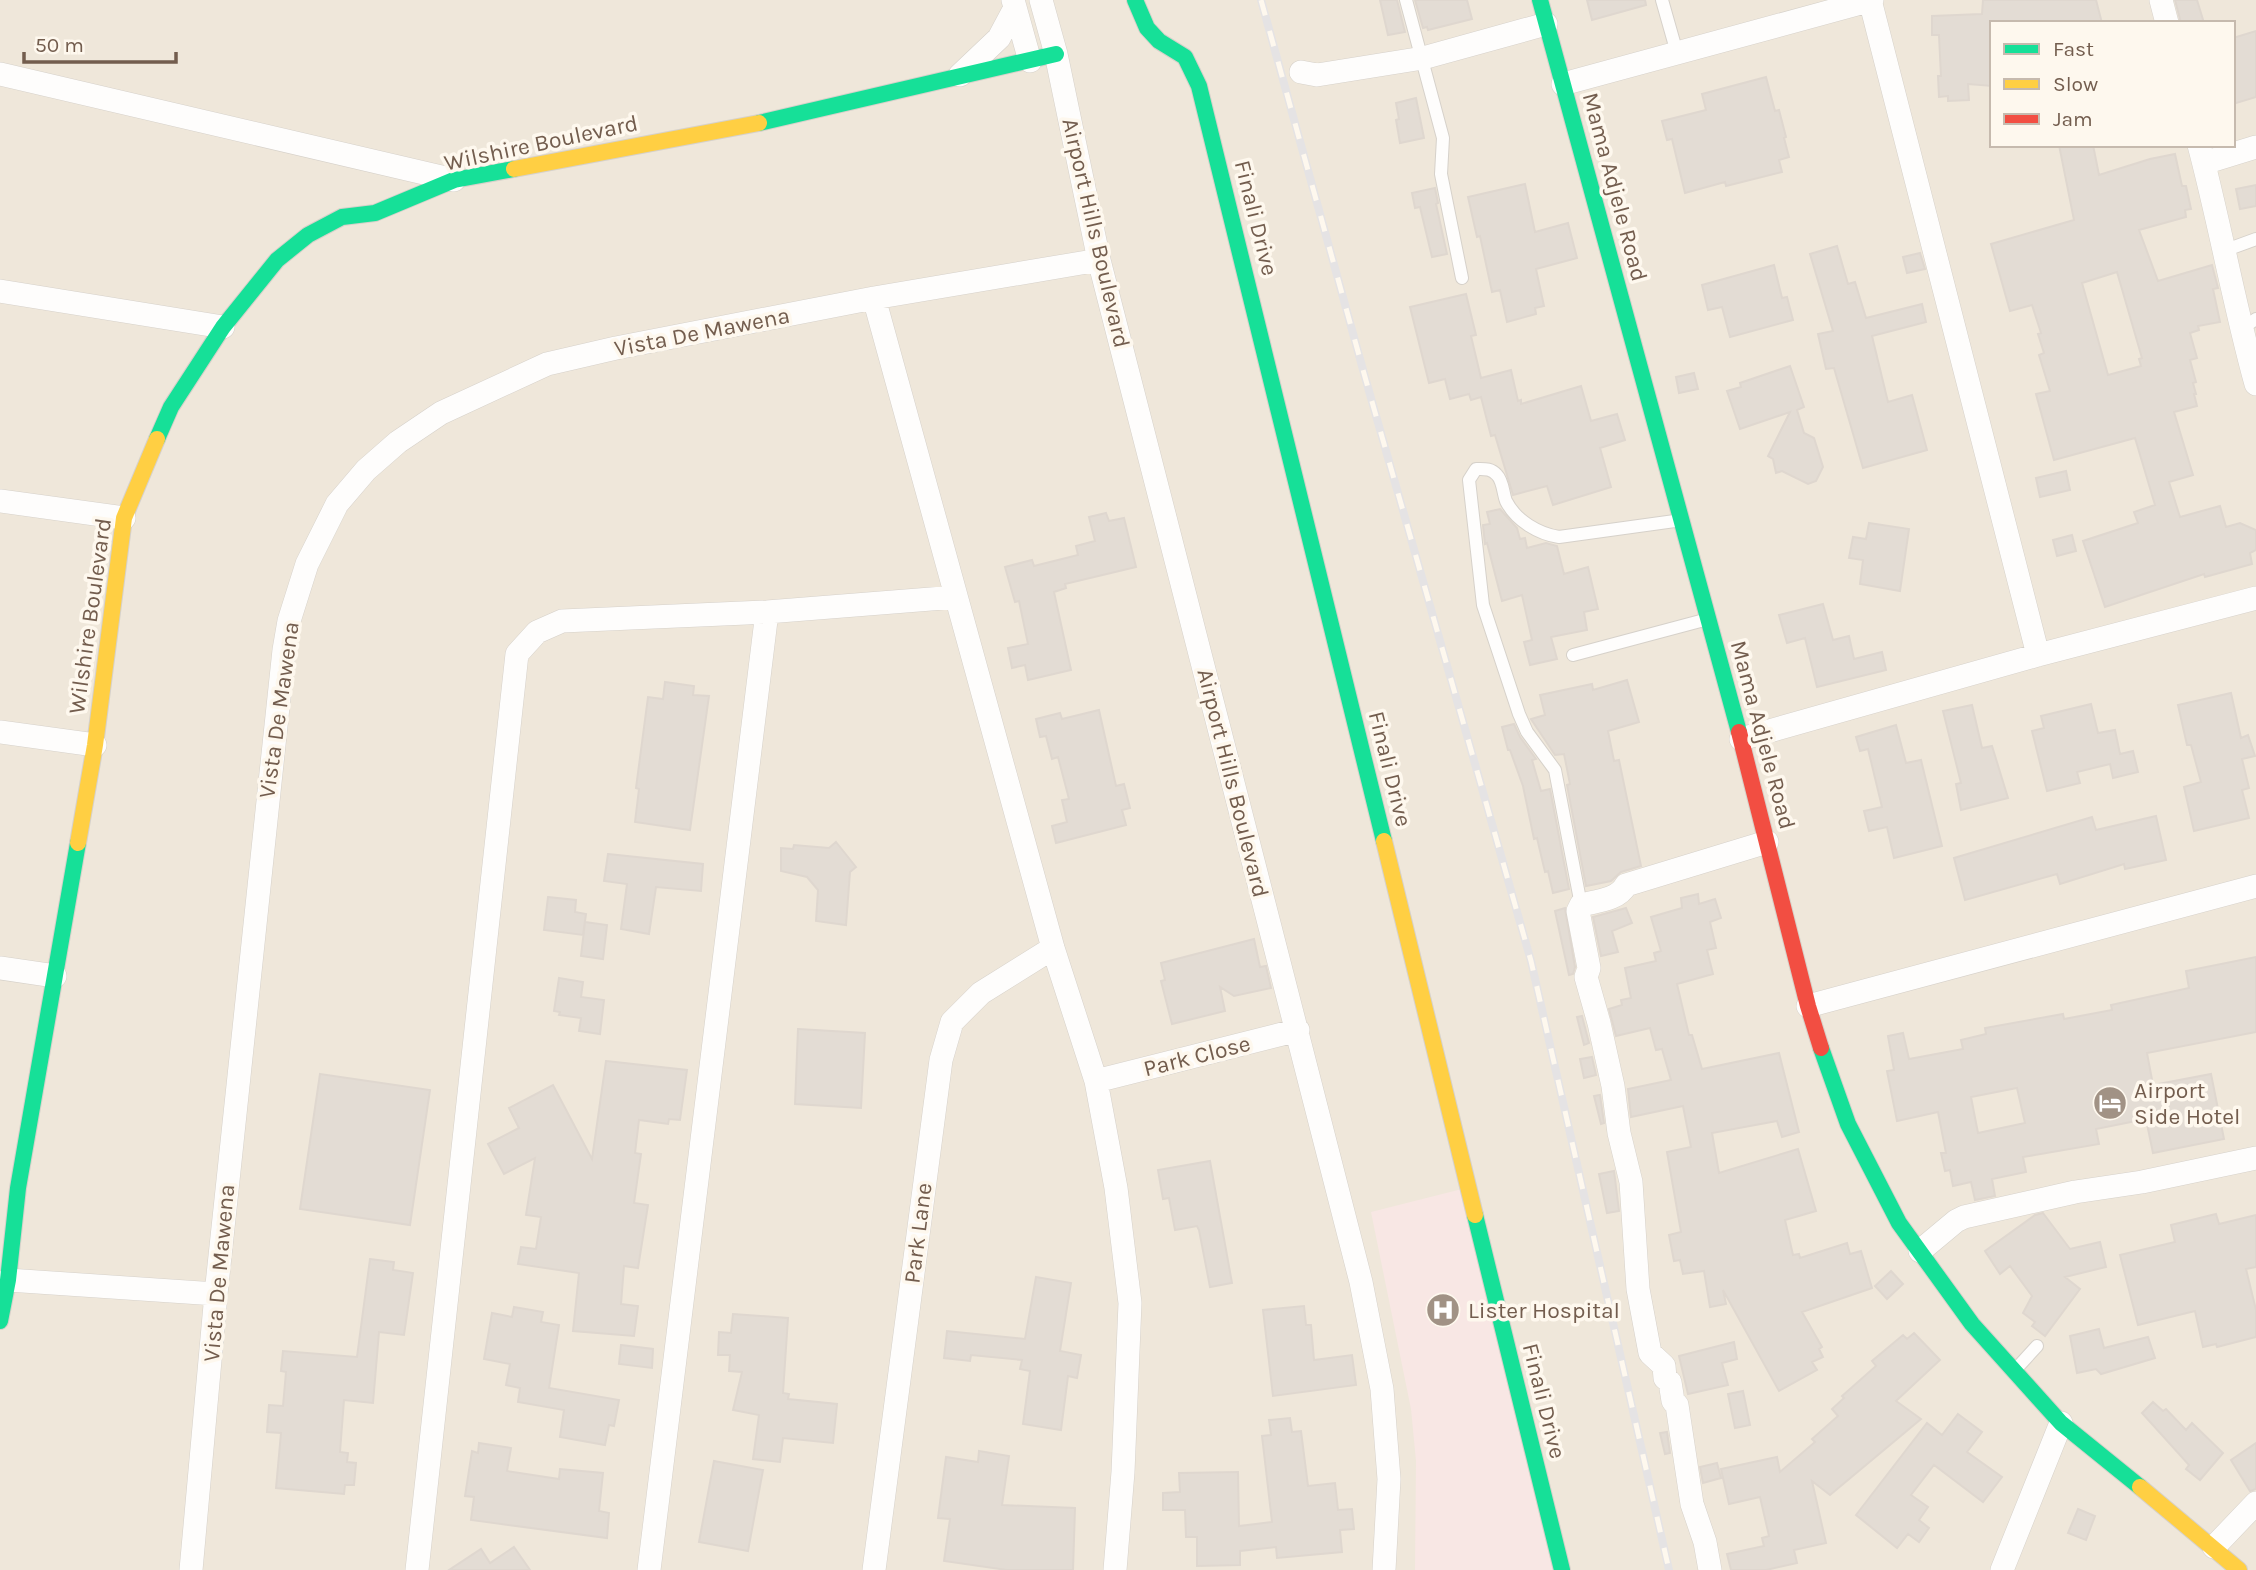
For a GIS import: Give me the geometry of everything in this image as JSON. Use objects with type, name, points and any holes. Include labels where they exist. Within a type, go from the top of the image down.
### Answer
[{"type":"street","name":"Airport Hills Boulevard","points":[[1041,0],[1056,54],[1099,260],[1361,1282],[1382,1389],[1389,1479],[1384,1570]]},
{"type":"street","name":"Finali Drive","points":[[1135,0],[1147,28],[1159,41],[1185,57],[1199,86],[1562,1570]]},
{"type":"street","name":"Mama Adjele Road","points":[[1540,0],[1683,520],[1808,1006],[1848,1124],[1899,1223],[1972,1324],[2061,1423],[2239,1570]]},
{"type":"street","points":[[1563,84],[1871,0],[2038,655]]},
{"type":"street","points":[[2161,0],[2166,21]]},
{"type":"street","points":[[1014,4],[1030,61]]},
{"type":"street","points":[[958,76],[999,37],[1014,4]]},
{"type":"street","points":[[1301,72],[1317,75],[1423,58],[1546,24]]},
{"type":"street","name":"Wilshire Boulevard","points":[[0,1321],[8,1280],[9,1187],[55,976],[95,745],[124,518],[171,407],[223,327],[277,260],[308,235],[342,217],[374,213],[454,180],[763,122],[1056,54]]},
{"type":"street","points":[[0,74],[454,180]]},
{"type":"street","points":[[2256,147],[2202,154],[2248,324],[2256,384]]},
{"type":"street","name":"Vista De Mawena","points":[[191,1570],[198,1516],[216,1294],[284,650],[289,621],[307,564],[337,504],[366,470],[398,442],[441,413],[547,364],[874,298],[1099,260]]},
{"type":"street","points":[[0,291],[223,327]]},
{"type":"street","points":[[874,298],[1053,948],[1096,1081],[1116,1188],[1130,1303],[1123,1472],[1115,1570]]},
{"type":"street","points":[[0,501],[124,518]]},
{"type":"street","points":[[417,1570],[517,654],[537,632],[562,621],[767,612],[956,597]]},
{"type":"street","points":[[1741,739],[2038,655],[2256,598]]},
{"type":"street","points":[[649,1570],[767,612]]},
{"type":"street","points":[[0,732],[95,745]]},
{"type":"street","points":[[1710,1570],[1705,1542],[1692,1504],[1670,1382],[1665,1378],[1664,1366],[1650,1353],[1638,1289],[1631,1182],[1619,1133],[1613,1086],[1586,977],[1589,968],[1578,911],[1581,905],[1622,892],[1626,885],[1767,842]]},
{"type":"street","points":[[1808,1006],[2256,886]]},
{"type":"street","name":"Park Lane","points":[[874,1570],[944,1047],[952,1023],[981,993],[1053,948]]},
{"type":"street","points":[[0,968],[55,976]]},
{"type":"street","name":"Park Close","points":[[1096,1081],[1297,1030]]},
{"type":"street","points":[[1920,1251],[1964,1217],[2075,1192],[2142,1182],[2256,1158]]},
{"type":"street","points":[[8,1280],[216,1294]]},
{"type":"street","points":[[2002,1570],[2061,1423]]},
{"type":"street","points":[[2214,1547],[2256,1503]]},
{"type":"lane","points":[[1406,0],[1443,138],[1441,174],[1462,278]]},
{"type":"lane","points":[[1662,0],[1677,53]]},
{"type":"lane","points":[[2226,250],[2256,239]]},
{"type":"lane","points":[[1581,905],[1555,770],[1527,732],[1519,714],[1483,605],[1469,480],[1476,470],[1488,469],[1498,475],[1507,503],[1533,529],[1544,535],[1559,537],[1683,520]]},
{"type":"lane","points":[[1573,655],[1709,619]]},
{"type":"lane","points":[[2015,1371],[2036,1346]]},
{"type":"shaded area","points":[[0,0],[2256,0],[2256,1570],[0,1570]]},
{"type":"shaded area","name":"Lister Hospital","points":[[1466,1188],[1556,1570],[1415,1570],[1416,1461],[1411,1409],[1371,1212]]},
{"type":"building","points":[[1380,0],[1397,0],[1405,32],[1388,35]]},
{"type":"building","points":[[1415,0],[1467,0],[1472,19],[1428,30],[1427,27],[1423,28]]},
{"type":"building","points":[[1587,0],[1645,0],[1646,5],[1592,20]]},
{"type":"building","points":[[1983,0],[2096,0],[2101,21],[1990,21],[1990,86],[1968,84],[1969,100],[1948,101],[1948,96],[1939,97],[1939,35],[1932,35],[1932,16],[1982,14]]},
{"type":"building","points":[[2175,0],[2197,0],[2203,21],[2180,21]]},
{"type":"building","points":[[2256,31],[2256,97],[2235,103],[2235,37]]},
{"type":"building","points":[[1766,77],[1775,111],[1779,110],[1786,137],[1784,138],[1789,157],[1779,160],[1782,172],[1726,186],[1725,182],[1685,193],[1672,139],[1667,140],[1662,121],[1706,110],[1702,94]]},
{"type":"building","points":[[1416,98],[1424,138],[1400,143],[1396,103]]},
{"type":"building","points":[[2059,147],[2093,147],[2099,175],[2175,154],[2182,186],[2186,186],[2191,209],[2185,210],[2186,217],[2139,230],[2158,281],[2212,265],[2218,288],[2213,289],[2220,322],[2198,326],[2199,330],[2190,333],[2197,358],[2190,360],[2196,382],[2193,383],[2197,406],[2174,412],[2193,475],[2169,482],[2180,517],[2220,506],[2226,527],[2240,523],[2256,530],[2256,550],[2250,553],[2252,564],[2205,577],[2204,574],[2105,607],[2083,541],[2138,523],[2134,512],[2155,505],[2135,438],[2054,460],[2036,394],[2050,391],[2039,355],[2044,353],[2038,334],[2041,333],[2032,305],[2010,311],[1991,244],[2074,220]],"holes":[[[2117,272],[2142,358],[2139,359],[2141,366],[2108,375],[2082,283]]]},
{"type":"building","points":[[1525,184],[1535,232],[1568,223],[1577,258],[1536,269],[1544,306],[1535,308],[1536,314],[1507,322],[1500,290],[1492,292],[1468,197]]},
{"type":"building","points":[[2256,185],[2256,206],[2240,209],[2236,189]]},
{"type":"building","points":[[1435,188],[1447,254],[1432,257],[1420,207],[1415,208],[1412,193]]},
{"type":"building","points":[[1837,246],[1848,284],[1855,282],[1866,318],[1922,304],[1926,322],[1872,336],[1888,402],[1912,395],[1927,450],[1863,468],[1834,368],[1826,369],[1818,334],[1833,331],[1810,254]]},
{"type":"building","points":[[1920,253],[1925,269],[1907,273],[1903,257]]},
{"type":"building","points":[[1774,265],[1782,298],[1787,297],[1793,320],[1730,337],[1722,307],[1708,310],[1702,285]]},
{"type":"building","points":[[1466,294],[1476,335],[1471,336],[1481,378],[1511,370],[1521,404],[1581,386],[1591,421],[1617,414],[1625,440],[1600,448],[1611,487],[1553,505],[1547,486],[1513,495],[1495,435],[1491,436],[1481,397],[1471,400],[1469,394],[1450,399],[1445,379],[1429,383],[1410,307]]},
{"type":"building","points":[[1790,366],[1804,407],[1797,410],[1804,433],[1814,438],[1823,467],[1816,481],[1808,484],[1782,471],[1776,473],[1773,459],[1768,456],[1790,412],[1740,429],[1727,391],[1741,387],[1740,383]]},
{"type":"building","points":[[1694,373],[1698,389],[1679,393],[1676,377]]},
{"type":"building","points":[[2066,471],[2070,490],[2040,497],[2036,478]]},
{"type":"building","points":[[1500,509],[1517,528],[1520,539],[1525,538],[1527,548],[1546,543],[1557,546],[1564,574],[1588,567],[1598,609],[1584,612],[1587,630],[1551,637],[1557,659],[1530,665],[1524,642],[1532,640],[1522,595],[1502,601],[1487,543],[1485,544],[1483,525],[1490,524],[1487,512]]},
{"type":"building","points":[[1106,513],[1109,521],[1124,518],[1136,567],[1065,584],[1066,588],[1054,592],[1071,670],[1028,680],[1025,665],[1012,668],[1008,648],[1028,644],[1019,601],[1015,602],[1005,567],[1032,560],[1034,566],[1078,555],[1076,546],[1095,541],[1089,517]]},
{"type":"building","points":[[1869,523],[1909,529],[1900,591],[1860,584],[1863,560],[1849,558],[1853,537],[1866,539]]},
{"type":"building","points":[[2072,535],[2076,551],[2057,556],[2053,540]]},
{"type":"building","points":[[1823,604],[1833,640],[1849,636],[1854,659],[1882,652],[1886,670],[1817,687],[1805,638],[1787,643],[1779,615]]},
{"type":"building","points":[[1627,680],[1639,722],[1608,731],[1614,761],[1619,760],[1641,866],[1621,872],[1611,881],[1586,886],[1567,785],[1570,784],[1564,754],[1555,755],[1531,719],[1545,715],[1540,695],[1592,684],[1593,690]]},
{"type":"building","points":[[665,682],[694,686],[693,695],[709,696],[690,830],[635,822],[639,789],[636,788],[648,697],[663,699]]},
{"type":"building","points":[[2231,693],[2241,738],[2248,735],[2255,756],[2242,759],[2249,788],[2242,790],[2249,818],[2194,831],[2184,787],[2201,782],[2191,745],[2187,745],[2178,705]]},
{"type":"building","points":[[2091,704],[2098,733],[2115,730],[2120,754],[2133,751],[2138,772],[2113,778],[2110,764],[2077,772],[2080,783],[2047,791],[2032,731],[2044,728],[2041,716]]},
{"type":"building","points":[[1972,705],[1982,748],[1992,746],[2008,798],[1961,810],[1956,784],[1961,783],[1943,711]]},
{"type":"building","points":[[1099,710],[1116,786],[1124,784],[1130,808],[1122,810],[1126,825],[1056,843],[1052,826],[1067,822],[1062,800],[1069,799],[1058,757],[1052,759],[1046,736],[1040,737],[1036,719],[1060,713],[1062,719]]},
{"type":"building","points":[[1514,724],[1536,759],[1532,760],[1541,791],[1550,789],[1569,889],[1553,893],[1537,838],[1534,839],[1523,786],[1502,727]]},
{"type":"building","points":[[1896,725],[1906,763],[1921,760],[1942,846],[1894,858],[1887,827],[1869,831],[1864,811],[1882,807],[1868,749],[1860,751],[1856,737]]},
{"type":"building","points":[[2156,816],[2166,860],[2125,869],[2124,864],[2060,884],[2057,874],[1965,900],[1954,858],[2092,817],[2096,830]]},
{"type":"building","points":[[836,842],[856,867],[850,872],[846,925],[816,921],[818,890],[807,877],[781,871],[781,848],[793,849],[794,845],[829,848]]},
{"type":"building","points":[[608,854],[703,864],[701,891],[656,887],[649,934],[621,929],[627,884],[604,881]]},
{"type":"building","points":[[1698,894],[1699,904],[1715,899],[1721,918],[1710,922],[1716,948],[1707,950],[1713,974],[1677,984],[1689,1035],[1692,1035],[1702,1069],[1779,1053],[1799,1132],[1782,1137],[1777,1121],[1712,1133],[1719,1173],[1798,1149],[1816,1211],[1785,1220],[1793,1255],[1799,1254],[1800,1258],[1847,1243],[1850,1254],[1861,1251],[1872,1288],[1802,1312],[1822,1347],[1819,1349],[1823,1357],[1812,1362],[1817,1370],[1779,1391],[1723,1290],[1726,1304],[1710,1307],[1704,1271],[1683,1274],[1680,1260],[1674,1261],[1669,1235],[1681,1232],[1667,1152],[1691,1147],[1683,1106],[1631,1117],[1628,1089],[1671,1080],[1662,1049],[1656,1050],[1650,1028],[1616,1036],[1609,1009],[1622,1005],[1621,1000],[1631,998],[1625,968],[1656,961],[1654,953],[1661,951],[1651,917],[1682,908],[1681,898]]},
{"type":"building","points":[[548,897],[576,900],[575,912],[586,914],[583,935],[544,930]]},
{"type":"building","points":[[1565,908],[1575,967],[1573,974],[1569,975],[1555,911]]},
{"type":"building","points":[[1626,908],[1632,923],[1612,931],[1618,952],[1601,956],[1593,917]]},
{"type":"building","points":[[585,922],[607,925],[603,959],[581,956]]},
{"type":"building","points":[[1254,939],[1260,967],[1266,966],[1271,988],[1234,996],[1220,987],[1225,1011],[1172,1024],[1161,981],[1165,980],[1161,963]]},
{"type":"building","points":[[2256,957],[2256,1032],[2147,1053],[2153,1085],[2211,1074],[2224,1139],[2153,1153],[2146,1119],[2096,1129],[2099,1144],[2023,1157],[2026,1172],[1992,1179],[1995,1196],[1975,1200],[1971,1182],[1953,1186],[1950,1170],[1945,1171],[1941,1153],[1946,1153],[1938,1112],[1897,1121],[1887,1071],[1894,1070],[1888,1036],[1903,1033],[1909,1059],[1963,1049],[1961,1040],[1986,1034],[1985,1028],[2063,1014],[2064,1019],[2112,1010],[2111,1005],[2189,988],[2186,971]],"holes":[[[2017,1088],[2025,1123],[1978,1133],[1971,1097]]]},
{"type":"building","points":[[559,978],[583,982],[581,997],[604,1000],[600,1034],[579,1031],[581,1018],[559,1015],[560,1012],[554,1011]]},
{"type":"building","points":[[1582,1016],[1589,1043],[1584,1045],[1577,1017]]},
{"type":"building","points":[[798,1029],[865,1033],[861,1108],[795,1104]]},
{"type":"building","points":[[1592,1057],[1596,1075],[1584,1078],[1580,1059]]},
{"type":"building","points":[[606,1061],[687,1070],[680,1120],[669,1119],[668,1124],[639,1120],[635,1153],[641,1154],[634,1203],[648,1205],[638,1268],[624,1266],[621,1304],[638,1306],[634,1336],[573,1331],[579,1273],[518,1264],[521,1247],[536,1249],[541,1217],[526,1215],[535,1158],[504,1174],[488,1144],[519,1128],[509,1108],[553,1085],[592,1159]]},
{"type":"building","points":[[320,1074],[430,1090],[410,1225],[300,1209]]},
{"type":"building","points":[[1600,1095],[1604,1123],[1601,1124],[1594,1096]]},
{"type":"building","points":[[1210,1161],[1232,1283],[1210,1287],[1199,1230],[1197,1226],[1175,1230],[1169,1198],[1163,1199],[1158,1170]]},
{"type":"building","points":[[1614,1171],[1619,1211],[1607,1213],[1599,1174]]},
{"type":"building","points":[[2043,1213],[2070,1249],[2100,1242],[2106,1267],[2065,1277],[2080,1289],[2045,1336],[2032,1326],[2035,1322],[2023,1313],[2032,1296],[2010,1266],[2000,1274],[1985,1251],[2035,1215]]},
{"type":"building","points":[[2216,1214],[2219,1224],[2256,1215],[2256,1267],[2246,1269],[2256,1310],[2256,1337],[2217,1347],[2216,1344],[2203,1347],[2195,1311],[2138,1325],[2120,1255],[2175,1242],[2171,1225]]},
{"type":"building","points":[[370,1259],[394,1262],[393,1270],[413,1273],[404,1335],[379,1332],[373,1403],[344,1400],[340,1452],[348,1453],[347,1462],[356,1463],[354,1485],[345,1485],[344,1494],[276,1488],[281,1433],[267,1432],[269,1405],[283,1406],[286,1372],[281,1371],[283,1351],[357,1357]]},
{"type":"building","points":[[1891,1271],[1903,1284],[1887,1299],[1875,1286]]},
{"type":"building","points":[[1036,1277],[1071,1283],[1060,1351],[1081,1355],[1077,1378],[1068,1376],[1061,1430],[1023,1424],[1030,1371],[1020,1369],[1022,1360],[971,1355],[970,1361],[944,1358],[947,1331],[1025,1339]]},
{"type":"building","points":[[1304,1306],[1306,1325],[1311,1325],[1314,1360],[1352,1355],[1356,1385],[1273,1396],[1263,1310]]},
{"type":"building","points":[[514,1307],[543,1312],[541,1322],[559,1325],[549,1388],[619,1400],[614,1426],[609,1425],[605,1445],[560,1437],[564,1410],[518,1402],[520,1388],[506,1385],[510,1364],[484,1359],[492,1313],[512,1317]]},
{"type":"building","points":[[733,1314],[788,1318],[783,1393],[789,1394],[788,1399],[837,1404],[833,1443],[783,1438],[780,1462],[753,1459],[759,1415],[733,1410],[742,1372],[729,1371],[730,1355],[718,1355],[719,1332],[731,1333]]},
{"type":"building","points":[[2099,1329],[2104,1348],[2148,1337],[2155,1358],[2101,1374],[2096,1369],[2077,1373],[2070,1336]]},
{"type":"building","points":[[1914,1333],[1940,1360],[1896,1401],[1921,1419],[1830,1495],[1812,1481],[1826,1543],[1794,1550],[1797,1563],[1766,1570],[1731,1570],[1727,1554],[1764,1546],[1762,1538],[1769,1536],[1760,1497],[1729,1504],[1721,1469],[1777,1457],[1780,1472],[1815,1442],[1812,1439],[1838,1416],[1832,1409],[1844,1398],[1842,1396],[1876,1366],[1872,1361],[1903,1335],[1907,1339]]},
{"type":"building","points":[[1734,1342],[1737,1359],[1722,1363],[1728,1385],[1688,1394],[1679,1356]]},
{"type":"building","points":[[621,1345],[653,1349],[652,1368],[619,1364]]},
{"type":"building","points":[[1743,1391],[1750,1425],[1735,1428],[1728,1394]]},
{"type":"building","points":[[2153,1402],[2163,1411],[2166,1409],[2186,1430],[2192,1423],[2223,1453],[2200,1480],[2186,1469],[2189,1465],[2142,1413]]},
{"type":"building","points":[[1958,1414],[1982,1432],[1967,1452],[2002,1477],[1983,1502],[1934,1465],[1911,1495],[1928,1507],[1919,1520],[1929,1528],[1919,1542],[1908,1534],[1897,1548],[1856,1515],[1927,1423],[1942,1435]]},
{"type":"building","points":[[1290,1418],[1292,1432],[1301,1431],[1308,1486],[1335,1483],[1338,1510],[1352,1509],[1354,1529],[1340,1530],[1342,1552],[1277,1558],[1276,1547],[1240,1551],[1240,1565],[1197,1566],[1197,1537],[1186,1537],[1185,1510],[1163,1510],[1163,1493],[1180,1492],[1179,1473],[1238,1472],[1239,1526],[1272,1522],[1262,1436],[1271,1435],[1269,1420]]},
{"type":"building","points":[[1667,1432],[1670,1453],[1665,1454],[1660,1433]]},
{"type":"building","points":[[479,1443],[511,1448],[507,1471],[559,1479],[560,1469],[603,1473],[599,1511],[609,1513],[607,1538],[471,1520],[474,1497],[465,1496],[472,1451],[478,1453]]},
{"type":"building","points":[[2256,1443],[2256,1489],[2250,1491],[2231,1460]]},
{"type":"building","points":[[979,1451],[1009,1456],[1002,1505],[1075,1508],[1073,1570],[1007,1570],[944,1561],[950,1519],[938,1518],[946,1457],[978,1462]]},
{"type":"building","points":[[714,1461],[763,1470],[748,1551],[699,1542]]},
{"type":"building","points":[[1717,1463],[1721,1478],[1703,1483],[1700,1467]]},
{"type":"building","points":[[2078,1509],[2095,1516],[2086,1540],[2068,1533]]},
{"type":"building","points":[[514,1547],[530,1570],[449,1570],[481,1549],[490,1563]]},
{"type":"railway","points":[[1261,0],[1531,961],[1669,1570]]},
{"type":"traffic: fast","points":[[1135,0],[1147,28],[1159,41],[1185,57],[1199,86],[1384,841]]},
{"type":"traffic: fast","points":[[1540,0],[1739,732]]},
{"type":"traffic: fast","points":[[759,123],[1056,54]]},
{"type":"traffic: fast","points":[[157,439],[171,407],[223,327],[277,260],[308,235],[342,217],[375,213],[454,180],[514,169]]},
{"type":"traffic: fast","points":[[0,1321],[8,1280],[18,1188],[78,843]]},
{"type":"traffic: fast","points":[[1821,1048],[1848,1124],[1899,1223],[1972,1324],[2061,1423],[2140,1487]]},
{"type":"traffic: fast","points":[[1475,1215],[1562,1570]]},
{"type":"traffic: slow","points":[[514,169],[759,123]]},
{"type":"traffic: slow","points":[[78,843],[95,745],[124,518],[157,439]]},
{"type":"traffic: slow","points":[[1384,841],[1475,1215]]},
{"type":"traffic: slow","points":[[2140,1487],[2239,1570]]},
{"type":"traffic: jam","points":[[1739,732],[1821,1048]]},
{"type":"place","name":"Airport Side Hotel","points":[[2110,1103]]},
{"type":"place","name":"Lister Hospital","points":[[1443,1310]]}]
